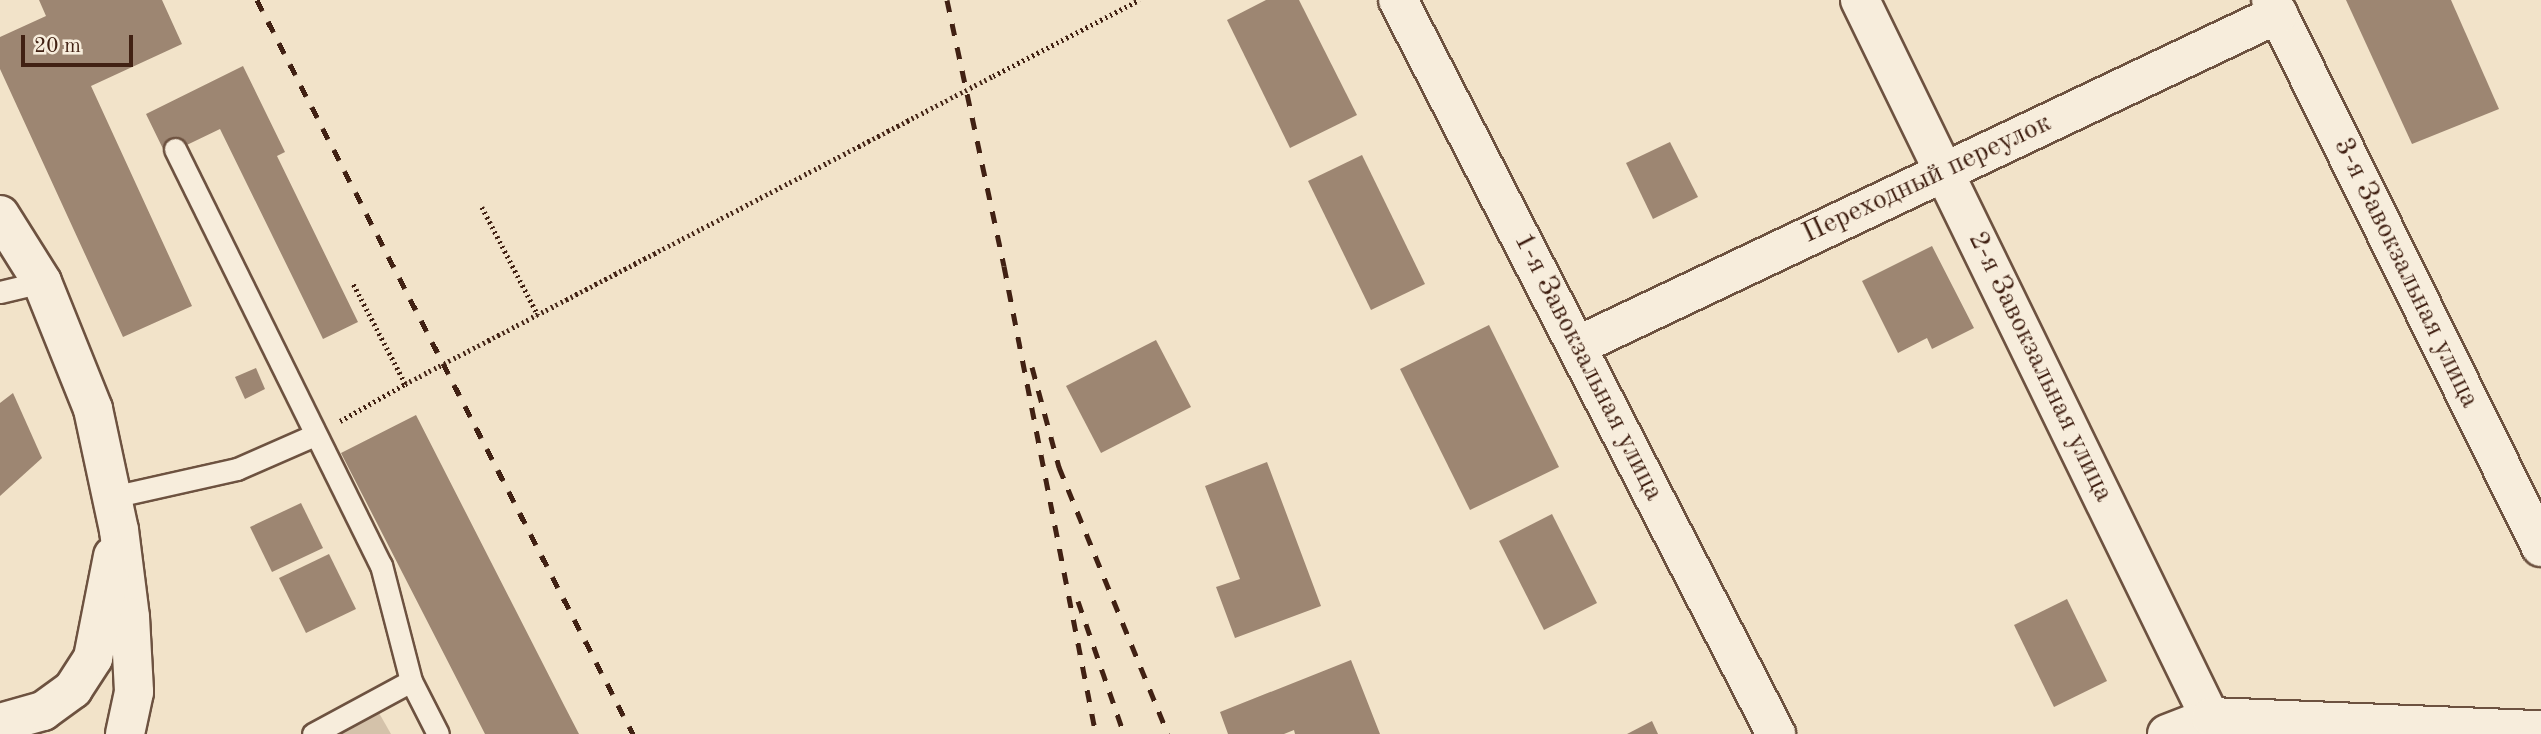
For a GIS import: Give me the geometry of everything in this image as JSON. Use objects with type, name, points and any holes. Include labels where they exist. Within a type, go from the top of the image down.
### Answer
[{"type":"street","name":"1-я Завокзальная улица","points":[[1398,0],[1776,734]]},
{"type":"street","name":"2-я Завокзальная улица","points":[[1860,0],[2214,726]]},
{"type":"street","name":"Переходный переулок","points":[[1577,346],[2275,7]]},
{"type":"street","name":"3-я Завокзальная улица","points":[[2275,7],[2532,507],[2541,547]]},
{"type":"street","points":[[0,215],[42,282],[93,409],[116,513],[130,617],[134,692],[125,734]]},
{"type":"street","points":[[0,723],[43,711],[73,689],[93,658],[116,513]]},
{"type":"street","points":[[2167,734],[2214,726],[2541,730]]},
{"type":"lane","points":[[175,149],[381,565],[411,681],[439,734]]},
{"type":"lane","points":[[0,292],[42,282]]},
{"type":"lane","points":[[116,513],[237,469],[315,435]]},
{"type":"lane","points":[[313,734],[411,681]]},
{"type":"path","points":[[315,435],[405,384],[1139,0]]},
{"type":"path","points":[[482,207],[538,315]]},
{"type":"path","points":[[352,282],[405,384]]},
{"type":"shaded area","points":[[375,706],[391,734],[306,734]]},
{"type":"building","points":[[39,0],[162,0],[182,44],[91,86],[192,306],[123,337],[0,69],[0,37],[46,16]]},
{"type":"building","points":[[1266,0],[1299,0],[1357,115],[1290,148],[1227,20]]},
{"type":"building","points":[[2346,0],[2451,0],[2499,109],[2412,144]]},
{"type":"building","points":[[243,66],[285,152],[277,156],[358,322],[323,339],[220,129],[166,155],[146,114]]},
{"type":"building","points":[[1670,142],[1698,197],[1653,219],[1626,163]]},
{"type":"building","points":[[1362,155],[1425,284],[1371,310],[1308,181]]},
{"type":"building","points":[[1932,246],[1974,328],[1932,349],[1927,338],[1898,353],[1862,281]]},
{"type":"building","points":[[1489,325],[1559,467],[1470,510],[1400,369]]},
{"type":"building","points":[[1156,340],[1191,407],[1101,453],[1066,386]]},
{"type":"building","points":[[256,368],[265,389],[245,399],[235,377]]},
{"type":"building","points":[[13,393],[42,458],[0,496],[0,403]]},
{"type":"building","points":[[416,415],[579,734],[485,734],[341,453]]},
{"type":"building","points":[[1267,462],[1321,606],[1235,638],[1216,587],[1240,579],[1205,486]]},
{"type":"building","points":[[301,503],[323,548],[272,572],[250,527]]},
{"type":"building","points":[[1552,514],[1597,603],[1544,630],[1499,541]]},
{"type":"building","points":[[329,554],[356,609],[306,633],[279,578]]},
{"type":"building","points":[[2067,599],[2107,681],[2054,707],[2014,625]]},
{"type":"building","points":[[1351,660],[1380,734],[1295,734],[1294,730],[1284,734],[1228,734],[1220,712]]},
{"type":"building","points":[[1652,721],[1658,734],[1627,734]]},
{"type":"railway","points":[[257,0],[633,734]]},
{"type":"railway","points":[[947,0],[1004,266],[1096,734]]},
{"type":"railway","points":[[1032,367],[1059,467],[1168,734]]},
{"type":"railway","points":[[1078,601],[1124,734]]}]
